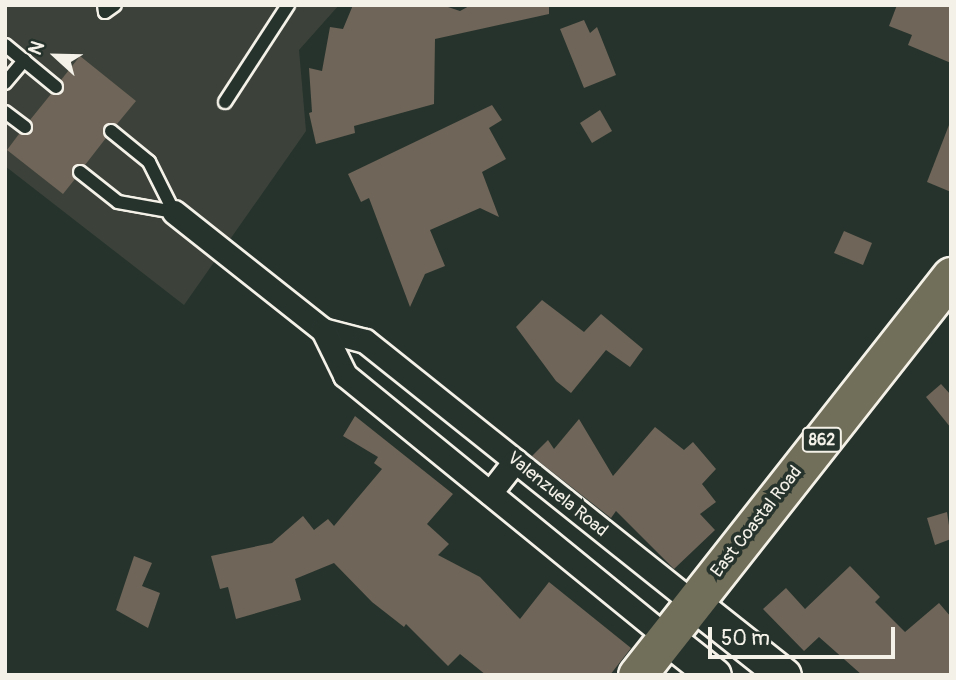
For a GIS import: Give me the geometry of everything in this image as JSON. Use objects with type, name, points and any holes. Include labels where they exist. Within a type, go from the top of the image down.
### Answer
[{"type":"main road","name":"East Coastal Road","points":[[693,603],[951,276]]},
{"type":"main road","name":"862","points":[[637,675],[693,603]]},
{"type":"street","name":"Valenzuela Road","points":[[174,212],[323,330],[365,341],[784,675]]},
{"type":"street","name":"Valenzuela Road","points":[[323,330],[345,375],[714,675]]},
{"type":"street","points":[[490,493],[515,461]]},
{"type":"lane","points":[[104,5],[105,12],[115,5]]},
{"type":"lane","points":[[225,102],[288,5]]},
{"type":"lane","points":[[5,45],[56,87]]},
{"type":"lane","points":[[5,83],[24,60]]},
{"type":"lane","points":[[5,111],[25,127]]},
{"type":"lane","points":[[111,131],[149,162],[174,212]]},
{"type":"lane","points":[[80,172],[118,202],[174,212]]},
{"type":"shaded area","points":[[5,5],[339,5],[299,50],[306,131],[184,305],[5,166]]},
{"type":"building","points":[[353,5],[442,5],[460,11],[471,5],[549,5],[549,14],[435,39],[434,104],[354,126],[355,133],[316,144],[309,113],[312,112],[309,68],[322,71],[330,27],[343,29]]},
{"type":"building","points":[[897,5],[951,5],[951,63],[908,45],[912,35],[889,26]]},
{"type":"building","points":[[584,20],[590,33],[597,27],[616,75],[584,88],[560,29]]},
{"type":"building","points":[[80,56],[136,101],[117,124],[104,126],[106,138],[85,165],[73,167],[75,179],[63,194],[7,150],[19,134],[32,133],[30,120],[51,94],[63,92],[61,80]]},
{"type":"building","points":[[492,105],[502,120],[489,128],[506,159],[482,172],[499,217],[480,208],[430,230],[445,266],[425,274],[410,307],[369,198],[361,202],[348,174]]},
{"type":"building","points":[[600,110],[612,131],[592,143],[580,123]]},
{"type":"building","points":[[951,125],[951,192],[927,182]]},
{"type":"building","points":[[844,231],[872,243],[863,265],[834,253]]},
{"type":"building","points":[[542,300],[584,332],[601,314],[643,349],[630,367],[606,350],[571,393],[556,381],[516,327]]},
{"type":"building","points":[[941,384],[951,395],[951,428],[926,397]]},
{"type":"building","points":[[355,416],[453,494],[427,524],[449,544],[438,555],[480,577],[520,619],[549,582],[631,648],[610,675],[486,675],[460,654],[448,666],[406,624],[404,627],[372,602],[334,563],[295,579],[301,600],[236,619],[228,587],[220,589],[211,556],[272,543],[303,516],[314,530],[328,519],[334,526],[382,469],[374,463],[378,457],[343,436]]},
{"type":"building","points":[[579,419],[613,476],[655,427],[684,450],[693,442],[716,469],[702,484],[716,502],[700,514],[715,530],[674,569],[616,511],[611,518],[532,456],[548,440],[554,449]]},
{"type":"building","points":[[947,512],[951,539],[935,545],[927,518]]},
{"type":"building","points":[[134,556],[152,563],[142,586],[160,593],[148,628],[116,610]]},
{"type":"building","points":[[850,566],[880,597],[875,602],[905,632],[939,603],[951,617],[951,675],[862,675],[819,637],[804,651],[763,609],[786,588],[805,609]]}]
